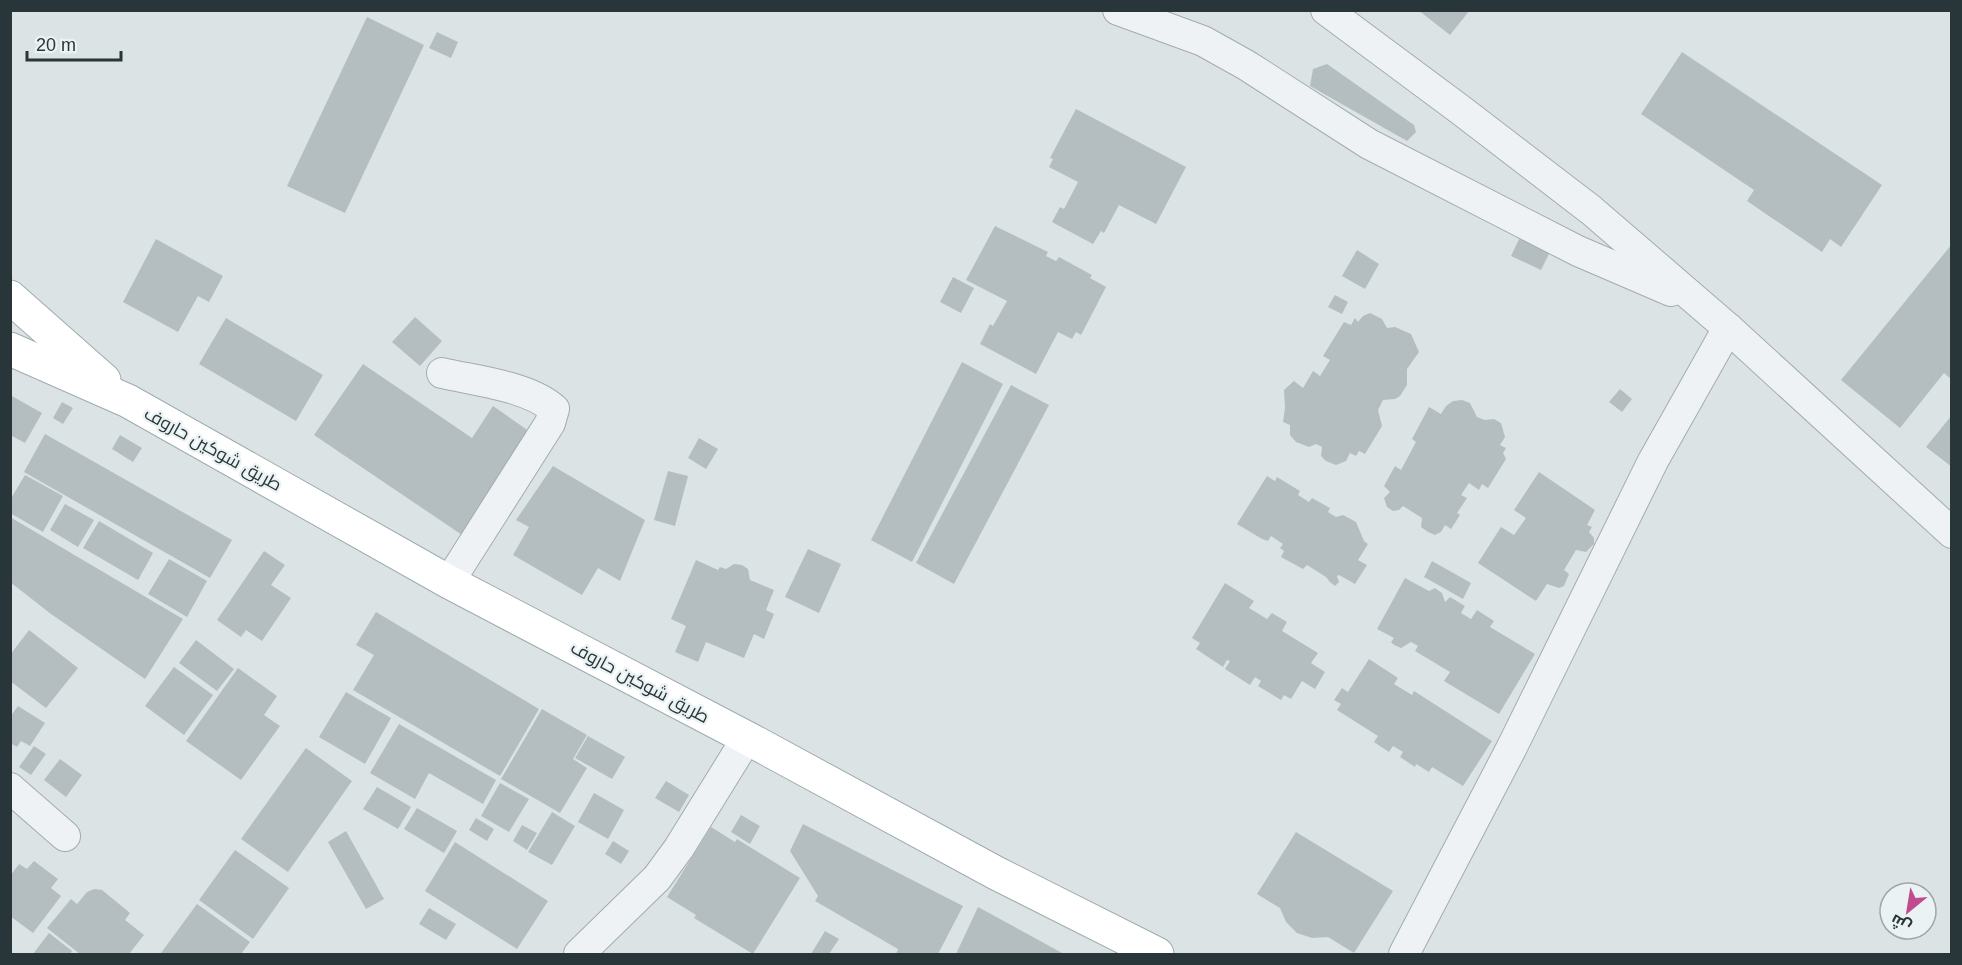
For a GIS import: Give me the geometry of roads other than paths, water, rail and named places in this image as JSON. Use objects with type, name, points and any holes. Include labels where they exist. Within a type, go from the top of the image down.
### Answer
[{"type":"main road","name":"طريق شوكين حاروف","points":[[10,297],[128,401]]},
{"type":"main road","name":"طريق شوكين حاروف","points":[[10,349],[128,401],[448,582],[747,738],[996,873],[1157,954]]},
{"type":"street","points":[[1118,10],[1203,40],[1246,64],[1369,144],[1578,250],[1699,303]]},
{"type":"street","points":[[1326,10],[1591,210],[1728,328],[1952,533]]},
{"type":"street","points":[[1404,954],[1511,749],[1653,461],[1728,328]]},
{"type":"street","points":[[442,373],[530,393],[545,400],[554,409],[550,423],[448,582]]},
{"type":"street","points":[[579,954],[657,878],[679,848],[747,738]]},
{"type":"street","points":[[10,788],[65,836]]}]
